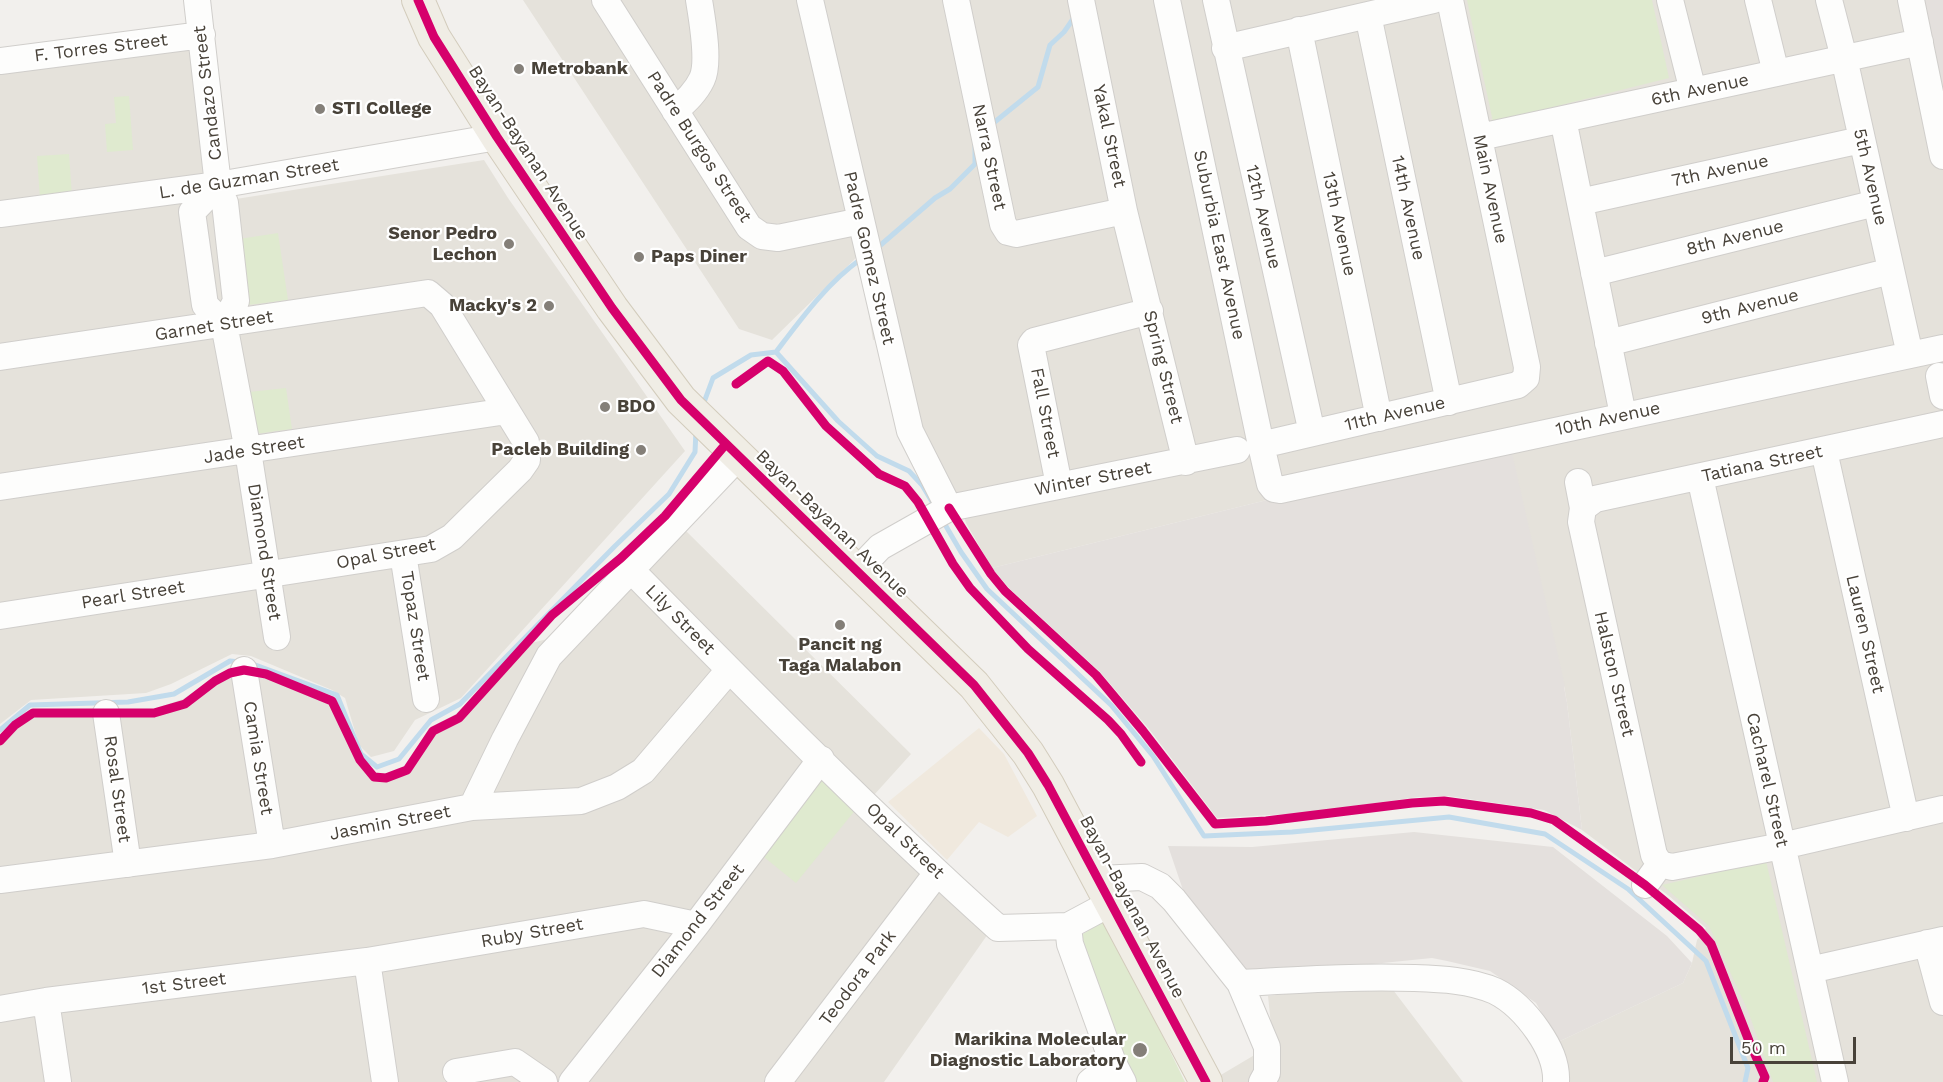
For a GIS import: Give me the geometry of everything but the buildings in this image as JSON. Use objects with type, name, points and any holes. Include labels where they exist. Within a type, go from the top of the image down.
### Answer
[{"type":"main road","name":"Bayan-Bayanan Avenue","points":[[418,0],[434,36],[497,137],[612,308],[681,400],[705,426],[974,685],[1012,731],[1048,785],[1206,1082]]},
{"type":"street","name":"Candazo Street","points":[[197,0],[219,185]]},
{"type":"street","name":"Padre Burgos Street","points":[[605,0],[749,227],[762,236],[778,238],[861,221]]},
{"type":"street","points":[[675,111],[691,97],[704,77],[705,51],[699,0]]},
{"type":"street","name":"Padre Gomez Street","points":[[810,0],[910,431],[941,512]]},
{"type":"street","name":"Narra Street","points":[[956,0],[1003,224],[1008,231],[1016,234],[1124,211]]},
{"type":"street","name":"Yakal Street","points":[[1081,0],[1124,211],[1140,272]]},
{"type":"street","name":"Suburbia East Avenue","points":[[1167,0],[1249,448],[1274,489]]},
{"type":"street","name":"12th Avenue","points":[[1216,0],[1312,433]]},
{"type":"street","points":[[1225,48],[1433,0]]},
{"type":"street","name":"Main Avenue","points":[[1450,0],[1527,367],[1526,378]]},
{"type":"street","points":[[1670,0],[1693,91]]},
{"type":"street","points":[[1758,0],[1776,73]]},
{"type":"street","name":"5th Avenue","points":[[1829,0],[1910,355]]},
{"type":"street","points":[[1911,0],[1943,156]]},
{"type":"street","name":"14th Avenue","points":[[1368,15],[1449,402]]},
{"type":"street","name":"13th Avenue","points":[[1299,30],[1379,418]]},
{"type":"street","name":"F. Torres Street","points":[[0,61],[202,35]]},
{"type":"street","name":"6th Avenue","points":[[1480,137],[1920,42]]},
{"type":"street","points":[[1563,119],[1623,415]]},
{"type":"street","name":"L. de Guzman Street","points":[[0,214],[219,185],[497,137]]},
{"type":"street","name":"7th Avenue","points":[[1580,202],[1861,140]]},
{"type":"street","points":[[219,185],[225,203],[236,301],[224,324],[205,305],[192,212],[219,185]]},
{"type":"street","name":"8th Avenue","points":[[1594,273],[1876,203]]},
{"type":"street","name":"9th Avenue","points":[[1608,343],[1891,271]]},
{"type":"street","name":"Spring Street","points":[[1140,272],[1186,462]]},
{"type":"street","name":"Garnet Street","points":[[0,357],[428,293]]},
{"type":"street","name":"Opal Street","points":[[267,573],[431,549],[452,537],[520,471],[527,460],[526,442],[442,305],[428,293]]},
{"type":"street","name":"Fall Street","points":[[1059,485],[1031,345],[1034,341],[1150,311]]},
{"type":"street","name":"Diamond Street","points":[[224,324],[248,451],[277,637]]},
{"type":"street","name":"10th Avenue","points":[[1274,489],[1304,485],[1943,348]]},
{"type":"street","name":"11th Avenue","points":[[1249,448],[1518,385],[1526,378]]},
{"type":"street","name":"Jade Street","points":[[0,487],[507,411]]},
{"type":"street","name":"Tatiana Street","points":[[1583,508],[1595,499],[1943,424]]},
{"type":"street","name":"Winter Street","points":[[941,512],[1059,485],[1249,448]]},
{"type":"street","name":"Lauren Street","points":[[1824,451],[1906,818]]},
{"type":"street","points":[[472,807],[549,656],[738,457]]},
{"type":"street","name":"Cacharel Street","points":[[1700,477],[1834,1082]]},
{"type":"street","name":"Halston Street","points":[[1578,482],[1583,508],[1581,522],[1654,855],[1660,864]]},
{"type":"street","points":[[857,571],[880,547],[941,512]]},
{"type":"street","name":"Topaz Street","points":[[403,554],[426,699]]},
{"type":"street","name":"Lily Street","points":[[631,570],[729,670]]},
{"type":"street","name":"Pearl Street","points":[[0,616],[267,573]]},
{"type":"street","name":"Camia Street","points":[[244,670],[272,845]]},
{"type":"street","name":"Opal Street","points":[[729,670],[937,873],[998,928],[1068,926],[1105,891]]},
{"type":"street","name":"Jasmin Street","points":[[0,880],[272,845],[472,807],[581,801],[617,787],[644,771],[729,670]]},
{"type":"street","name":"Rosal Street","points":[[105,713],[128,864]]},
{"type":"street","name":"Diamond Street","points":[[572,1082],[696,925],[821,759]]},
{"type":"street","points":[[1646,885],[1660,864],[1672,867],[1782,846],[1943,809]]},
{"type":"street","name":"Teodora Park","points":[[778,1082],[937,873]]},
{"type":"street","points":[[1105,891],[1142,877],[1160,886],[1240,983],[1267,1047],[1267,1072],[1262,1082]]},
{"type":"street","name":"Ruby Street","points":[[367,961],[644,914],[696,925]]},
{"type":"street","points":[[1068,926],[1070,944],[1118,1072],[1090,1082]]},
{"type":"street","points":[[1810,970],[1935,941],[1943,1002]]},
{"type":"street","points":[[367,961],[378,1081]]},
{"type":"street","name":"1st Street","points":[[0,1009],[45,1001],[367,961]]},
{"type":"street","points":[[1240,983],[1394,978],[1440,979],[1477,985],[1509,1000],[1532,1022],[1553,1056],[1556,1082]]},
{"type":"street","points":[[45,1001],[58,1082]]},
{"type":"street","points":[[456,1072],[515,1062],[544,1082]]},
{"type":"shaded area","points":[[523,0],[1943,0],[1943,1082],[1562,1082],[1558,1042],[1683,983],[1692,963],[1697,940],[1706,928],[1669,896],[1582,830],[1564,686],[1267,500],[992,568],[966,523],[959,499],[917,425],[898,336],[873,340],[859,255],[772,340],[739,329]]},
{"type":"shaded area","points":[[1916,0],[1943,0],[1943,93],[1937,97]]},
{"type":"shaded area","points":[[189,43],[207,185],[185,207],[484,160],[508,198],[685,451],[461,698],[415,720],[394,751],[371,757],[359,745],[345,698],[332,690],[251,656],[232,654],[171,684],[146,693],[31,700],[0,724],[0,68]]},
{"type":"shaded area","points":[[1510,444],[1565,686],[1582,830],[1544,810],[1448,796],[1418,797],[1305,813],[1217,818],[1149,729],[1100,672],[1009,588],[992,568],[1267,500]]},
{"type":"shaded area","points":[[684,529],[911,754],[874,795],[1002,914],[884,1082],[0,1082],[0,734],[16,719],[34,710],[153,709],[183,699],[221,673],[241,666],[266,670],[334,697],[363,758],[376,774],[389,773],[406,766],[429,728],[456,714],[524,645],[586,629]]},
{"type":"shaded area","points":[[979,728],[1004,754],[1037,816],[1008,837],[979,822],[947,860],[888,802]]},
{"type":"shaded area","points":[[1414,832],[1553,847],[1667,936],[1692,963],[1683,983],[1558,1042],[1536,1003],[1490,971],[1447,961],[1432,958],[1244,977],[1183,890],[1168,846],[1252,847]]},
{"type":"shaded area","points":[[1387,982],[1463,1082],[1209,1082],[1273,1044],[1268,996]]},
{"type":"green space","points":[[1467,0],[1652,0],[1669,78],[1493,122]]},
{"type":"green space","points":[[129,96],[133,150],[107,152],[105,124],[116,123],[114,97]]},
{"type":"green space","points":[[69,154],[72,196],[40,199],[37,156]]},
{"type":"green space","points":[[278,233],[288,300],[248,305],[239,239]]},
{"type":"green space","points":[[286,388],[292,429],[255,434],[249,392]]},
{"type":"green space","points":[[819,778],[857,808],[796,883],[759,853]]},
{"type":"green space","points":[[1766,861],[1817,1082],[1773,1082],[1748,1011],[1709,926],[1662,885]]},
{"type":"green space","points":[[1106,920],[1185,1082],[1130,1082],[1076,938]]},
{"type":"waterway","points":[[991,125],[1038,87],[1050,45],[1064,32],[1073,19]]},
{"type":"waterway","points":[[876,249],[935,198],[950,189],[975,164],[975,142]]},
{"type":"waterway","points":[[776,352],[826,290],[861,259]]},
{"type":"waterway","points":[[703,405],[713,378],[751,355],[776,352],[838,421],[877,456],[909,471],[922,485],[934,505]]},
{"type":"waterway","points":[[250,663],[337,695],[361,754],[377,767],[399,759],[431,720],[460,704],[669,494],[695,452],[696,431]]},
{"type":"waterway","points":[[943,521],[987,589],[1111,705],[1153,756],[1204,836],[1292,832],[1449,817],[1545,834],[1628,889],[1706,961],[1748,1068],[1745,1082]]},
{"type":"waterway","points":[[0,730],[30,705],[128,702],[174,694],[230,661],[240,662]]},
{"type":"cycle path","points":[[418,0],[434,37],[497,137],[612,308],[681,400],[974,685],[1028,753],[1048,785],[1206,1082]]},
{"type":"cycle path","points":[[736,384],[768,361],[783,371],[826,426],[879,474],[905,486],[918,502],[953,564],[970,588],[1028,649],[1108,720],[1141,762]]},
{"type":"cycle path","points":[[0,741],[15,725],[33,713],[154,713],[185,704],[215,681],[230,673],[244,670],[266,674],[332,701],[360,760],[374,777],[386,778],[407,770],[433,731],[459,718],[552,615],[621,558],[665,516],[725,445]]},
{"type":"cycle path","points":[[949,508],[991,574],[1005,591],[1096,675],[1215,824],[1266,821],[1444,801],[1531,813],[1554,820],[1645,885],[1699,930],[1711,944],[1765,1077],[1763,1082]]},
{"type":"place","name":"Metrobank","points":[[519,69]]},
{"type":"place","name":"STI College","points":[[320,109]]},
{"type":"place","name":"Senor Pedro Lechon","points":[[509,244]]},
{"type":"place","name":"Paps Diner","points":[[639,257]]},
{"type":"place","name":"Macky's 2","points":[[549,306]]},
{"type":"place","name":"BDO","points":[[605,407]]},
{"type":"place","name":"Pacleb Building","points":[[641,450]]},
{"type":"place","name":"Pancit ng Taga Malabon","points":[[840,625]]},
{"type":"place","name":"Marikina Molecular Diagnostic Laboratory","points":[[1140,1050]]}]
